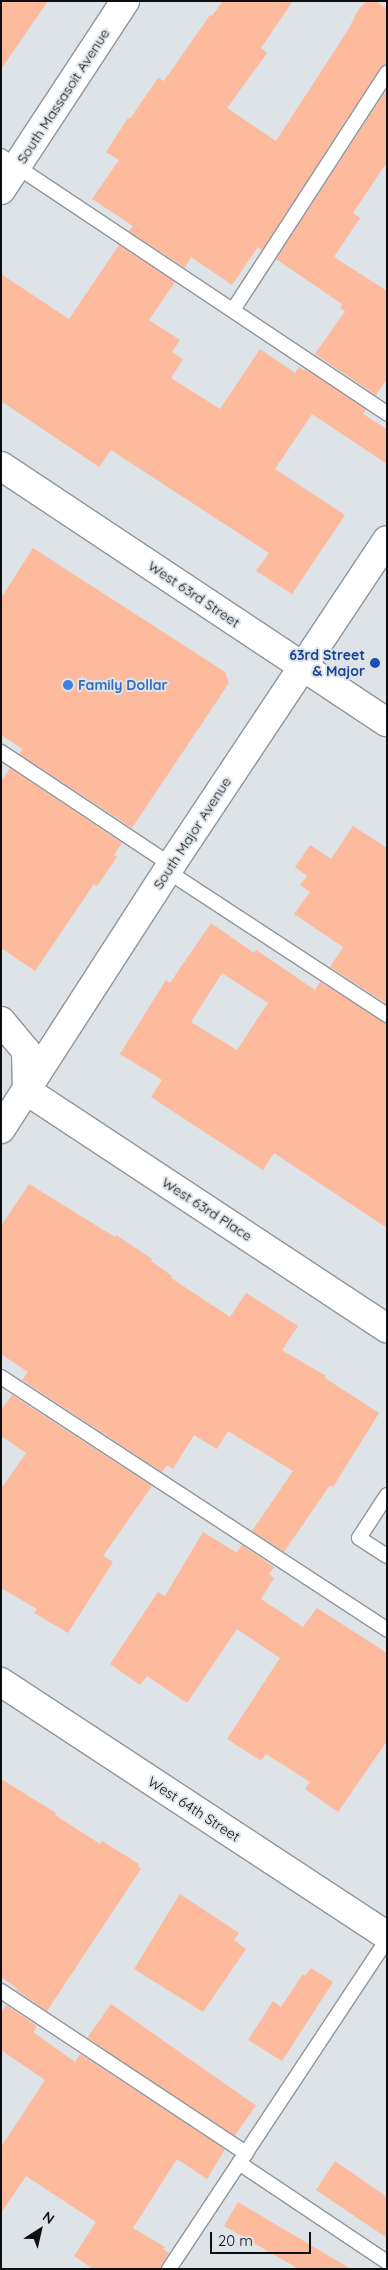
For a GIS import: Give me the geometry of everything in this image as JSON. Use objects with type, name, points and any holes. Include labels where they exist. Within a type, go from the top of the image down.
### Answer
[{"type":"street","name":"South Massasoit Avenue","points":[[1,190],[9,161],[125,1]]},
{"type":"street","name":"West 63rd Street","points":[[4,475],[387,722]]},
{"type":"street","name":"South Major Avenue","points":[[1,1129],[169,868],[387,540]]},
{"type":"street","points":[[1,1022],[26,1051],[27,1091],[1,1100]]},
{"type":"street","name":"West 63rd Place","points":[[27,1091],[387,1328]]},
{"type":"street","name":"West 64th Street","points":[[1,1682],[387,1938]]},
{"type":"lane","points":[[233,310],[387,73]]},
{"type":"lane","points":[[9,161],[387,413]]},
{"type":"lane","points":[[1,752],[387,1015]]},
{"type":"lane","points":[[1,1377],[387,1630]]},
{"type":"lane","points":[[387,1495],[359,1538],[387,1556]]},
{"type":"lane","points":[[169,2269],[387,1938]]},
{"type":"lane","points":[[1,1992],[242,2158],[387,2262]]},
{"type":"building","points":[[1,1],[48,1],[1,69]]},
{"type":"building","points":[[223,1],[293,1],[261,48],[267,53],[227,108],[276,141],[348,30],[358,10],[367,1],[375,1],[387,9],[387,64],[380,68],[262,250],[258,247],[232,285],[191,257],[185,268],[129,231],[133,226],[92,199],[119,160],[106,152],[128,118],[130,119],[158,78],[164,81],[210,15],[212,16]]},
{"type":"building","points":[[387,89],[387,162],[353,213],[360,218],[334,257],[387,291],[387,379],[376,395],[315,354],[345,311],[340,308],[342,304],[276,259]]},
{"type":"building","points":[[119,245],[175,282],[149,320],[180,340],[172,352],[183,359],[171,378],[220,409],[260,349],[295,373],[299,367],[305,369],[366,409],[363,414],[387,429],[387,464],[312,414],[275,469],[345,515],[292,594],[256,571],[269,553],[111,450],[99,467],[1,401],[1,274],[69,319]]},
{"type":"building","name":"Family Dollar","points":[[33,548],[225,672],[229,683],[132,828],[19,754],[23,749],[1,735],[1,598]]},
{"type":"building","points":[[10,768],[122,843],[114,855],[117,857],[97,886],[94,884],[35,971],[1,948],[1,782]]},
{"type":"building","points":[[353,826],[387,848],[387,1004],[330,967],[343,947],[294,914],[310,892],[300,885],[307,876],[295,867],[310,845],[331,859]]},
{"type":"building","points":[[211,923],[254,953],[256,950],[315,990],[320,982],[387,1024],[387,1228],[274,1153],[263,1170],[151,1097],[162,1080],[120,1054],[166,980],[170,983]],"holes":[[[222,973],[268,1003],[237,1050],[191,1022]]]},
{"type":"building","points":[[29,1184],[115,1237],[116,1235],[152,1259],[151,1261],[172,1276],[171,1278],[230,1317],[246,1293],[298,1326],[282,1350],[326,1376],[325,1378],[379,1413],[333,1487],[330,1485],[284,1552],[252,1531],[293,1471],[228,1431],[217,1449],[194,1435],[173,1469],[167,1465],[162,1472],[22,1380],[28,1372],[1,1354],[1,1226]]},
{"type":"building","points":[[12,1395],[152,1486],[103,1556],[113,1562],[68,1633],[34,1613],[37,1609],[1,1588],[1,1489],[26,1453],[1,1436],[1,1410]]},
{"type":"building","points":[[203,1532],[237,1553],[242,1545],[274,1567],[269,1574],[274,1578],[261,1599],[303,1627],[317,1608],[387,1653],[387,1741],[338,1812],[305,1789],[310,1782],[266,1754],[261,1761],[227,1739],[280,1658],[237,1629],[187,1703],[147,1676],[140,1685],[110,1664],[158,1592],[165,1596]]},
{"type":"building","points":[[1,1779],[56,1813],[55,1815],[100,1844],[102,1841],[139,1864],[138,1866],[141,1869],[47,2011],[16,1990],[17,1988],[1,1977]]},
{"type":"building","points":[[180,1894],[239,1933],[234,1940],[246,1949],[203,2012],[134,1969]]},
{"type":"building","points":[[311,1968],[333,1982],[282,2061],[248,2040],[273,2001],[281,2007],[303,1974],[305,1976]]},
{"type":"building","points":[[111,2004],[256,2106],[232,2139],[87,2038]]},
{"type":"building","points":[[6,2005],[37,2026],[33,2032],[75,2062],[80,2054],[225,2149],[207,2179],[177,2159],[133,2228],[165,2247],[163,2249],[169,2253],[160,2269],[93,2269],[74,2256],[96,2222],[26,2176],[1,2213],[1,2147],[45,2080],[1,2050],[1,2012]]},
{"type":"building","points":[[335,2161],[387,2197],[387,2238],[316,2190]]},
{"type":"building","points":[[238,2202],[351,2269],[299,2269],[224,2226]]},
{"type":"place","name":"63rd Street & Major","points":[[375,663]]},
{"type":"place","name":"Family Dollar","points":[[68,685]]}]
